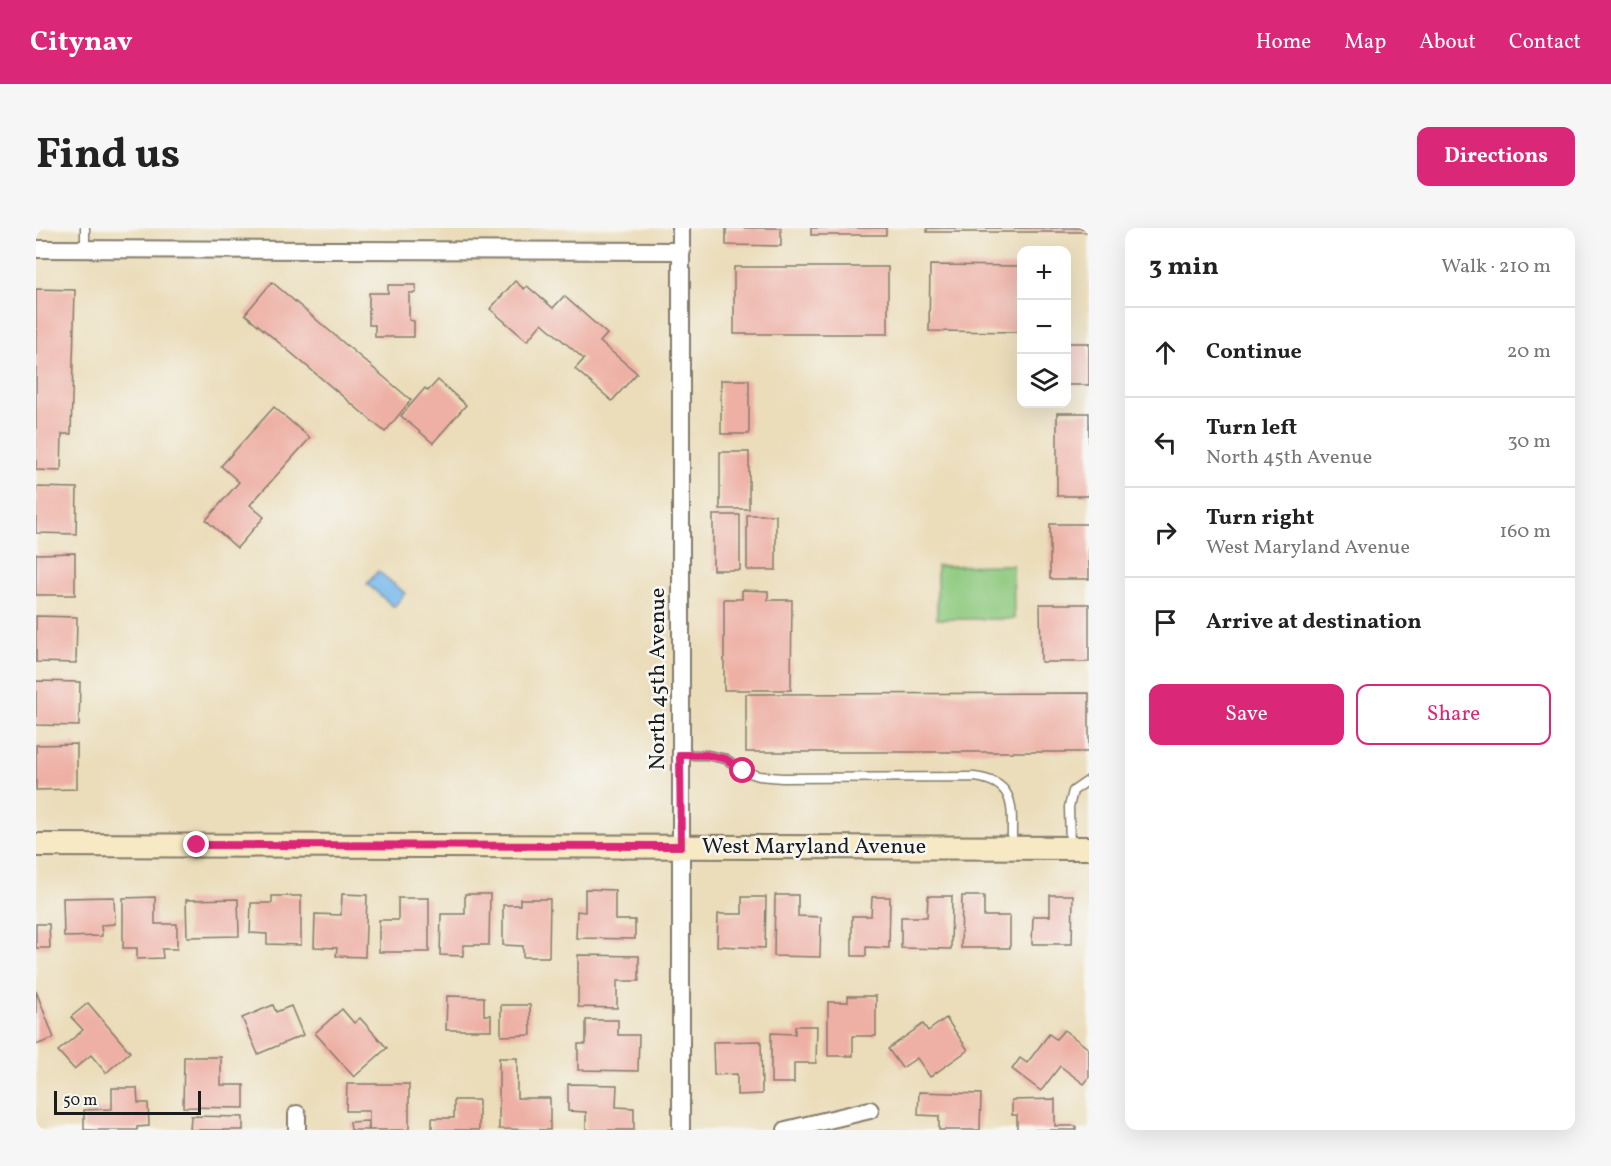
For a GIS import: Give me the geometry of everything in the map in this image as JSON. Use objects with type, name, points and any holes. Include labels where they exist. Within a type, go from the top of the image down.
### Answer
[{"type":"street","name":"North 45th Avenue","points":[[681,228],[681,1130]]},
{"type":"street","points":[[36,249],[682,251]]},
{"type":"street","name":"West Maryland Avenue","points":[[36,845],[1079,848]]},
{"type":"street","points":[[786,1130],[870,1110]]},
{"type":"lane","points":[[86,228],[86,250]]},
{"type":"lane","points":[[680,755],[707,755],[726,759],[743,771],[759,776],[782,778],[988,778],[1003,786],[1010,800],[1012,848]]},
{"type":"lane","points":[[1079,848],[1069,807],[1073,791],[1089,780]]},
{"type":"green space","points":[[1013,565],[1014,619],[937,619],[937,566]]},
{"type":"water","points":[[378,571],[405,593],[394,607],[367,584]]},
{"type":"building","points":[[726,228],[781,228],[781,246],[726,245]]},
{"type":"building","points":[[811,228],[886,228],[886,235],[811,235]]},
{"type":"building","points":[[927,228],[1089,228],[1089,232],[927,232]]},
{"type":"building","points":[[930,265],[1017,266],[1017,332],[929,331]]},
{"type":"building","points":[[734,267],[888,267],[888,334],[734,334]]},
{"type":"building","points":[[515,281],[524,289],[527,286],[553,308],[564,296],[607,334],[600,342],[637,373],[612,401],[575,369],[584,359],[542,323],[527,341],[490,309]]},
{"type":"building","points":[[272,282],[411,400],[385,432],[245,314]]},
{"type":"building","points":[[388,285],[416,285],[416,293],[409,293],[409,320],[414,321],[414,337],[375,337],[375,325],[369,325],[369,293],[388,293]]},
{"type":"building","points":[[36,289],[75,290],[71,434],[62,434],[61,471],[36,470]]},
{"type":"building","points":[[1071,343],[1089,343],[1089,385],[1071,385]]},
{"type":"building","points":[[438,380],[466,405],[433,443],[401,416],[425,388],[428,391]]},
{"type":"building","points":[[721,380],[749,380],[749,434],[721,434]]},
{"type":"building","points":[[274,407],[310,438],[250,505],[264,517],[237,548],[206,520],[239,482],[221,466]]},
{"type":"building","points":[[1057,413],[1089,413],[1089,496],[1057,496]]},
{"type":"building","points":[[720,452],[749,452],[749,509],[720,509]]},
{"type":"building","points":[[36,487],[77,488],[76,534],[36,533]]},
{"type":"building","points":[[713,515],[740,515],[740,570],[713,570]]},
{"type":"building","points":[[747,515],[776,515],[776,570],[747,570]]},
{"type":"building","points":[[1050,524],[1089,524],[1089,579],[1050,579]]},
{"type":"building","points":[[75,553],[75,595],[36,595],[36,554]]},
{"type":"building","points":[[742,590],[768,591],[768,600],[792,600],[791,690],[724,690],[724,599],[742,599]]},
{"type":"building","points":[[1040,604],[1089,604],[1089,662],[1041,662]]},
{"type":"building","points":[[36,616],[77,617],[76,663],[36,662]]},
{"type":"building","points":[[36,681],[80,682],[79,726],[36,725]]},
{"type":"building","points":[[1089,693],[1089,752],[746,752],[746,694]]},
{"type":"building","points":[[77,744],[77,789],[36,790],[36,745]]},
{"type":"building","points":[[585,889],[615,890],[615,920],[635,920],[635,939],[576,938],[577,911],[585,912]]},
{"type":"building","points":[[342,894],[367,895],[365,957],[336,956],[337,948],[314,947],[315,914],[341,915]]},
{"type":"building","points":[[465,894],[490,894],[489,945],[463,945],[463,956],[440,955],[441,914],[465,914]]},
{"type":"building","points":[[775,895],[798,895],[798,916],[821,917],[820,957],[774,956]]},
{"type":"building","points":[[1050,895],[1073,895],[1072,944],[1032,944],[1033,916],[1050,916]]},
{"type":"building","points":[[272,896],[301,896],[301,945],[267,944],[267,934],[250,933],[251,903],[272,903]]},
{"type":"building","points":[[928,896],[952,896],[951,949],[901,948],[901,917],[927,917]]},
{"type":"building","points":[[962,896],[984,896],[984,916],[1010,916],[1010,948],[961,948]]},
{"type":"building","points":[[114,897],[115,924],[101,925],[102,936],[64,937],[63,898]]},
{"type":"building","points":[[155,897],[155,924],[177,924],[177,949],[162,949],[163,958],[137,959],[137,948],[123,948],[123,898]]},
{"type":"building","points":[[742,897],[766,897],[765,948],[717,946],[718,914],[742,914]]},
{"type":"building","points":[[872,897],[890,897],[889,948],[866,947],[866,956],[852,956],[852,916],[871,916]]},
{"type":"building","points":[[398,898],[429,898],[429,952],[379,952],[379,920],[398,920]]},
{"type":"building","points":[[238,899],[239,936],[187,937],[186,900]]},
{"type":"building","points":[[520,899],[550,899],[549,957],[523,957],[523,946],[503,945],[503,905],[520,905]]},
{"type":"building","points":[[36,924],[49,924],[50,948],[36,948]]},
{"type":"building","points":[[578,955],[639,956],[639,981],[617,981],[617,1008],[578,1007]]},
{"type":"building","points":[[36,991],[54,1038],[36,1045]]},
{"type":"building","points":[[447,996],[484,997],[484,1015],[491,1015],[491,1030],[446,1030]]},
{"type":"building","points":[[848,996],[876,996],[876,1036],[853,1036],[853,1056],[828,1056],[828,1002],[848,1002]]},
{"type":"building","points":[[88,1003],[130,1052],[106,1073],[91,1055],[74,1069],[58,1051],[83,1030],[71,1017]]},
{"type":"building","points":[[273,1005],[276,1012],[291,1006],[303,1035],[258,1054],[242,1018]]},
{"type":"building","points":[[501,1005],[530,1005],[531,1035],[501,1036]]},
{"type":"building","points":[[342,1009],[354,1023],[360,1018],[387,1048],[354,1077],[315,1033]]},
{"type":"building","points":[[946,1018],[968,1050],[930,1077],[917,1058],[902,1068],[888,1049],[923,1024],[928,1031]]},
{"type":"building","points":[[586,1020],[618,1020],[618,1035],[639,1035],[638,1071],[578,1070],[578,1044],[586,1044]]},
{"type":"building","points":[[795,1026],[817,1026],[816,1063],[794,1063],[794,1083],[771,1083],[771,1033],[795,1034]]},
{"type":"building","points":[[1064,1030],[1089,1049],[1089,1078],[1084,1084],[1060,1066],[1041,1091],[1012,1069],[1020,1058],[1027,1063],[1049,1034],[1056,1039]]},
{"type":"building","points":[[761,1041],[762,1094],[737,1095],[737,1074],[714,1075],[713,1042]]},
{"type":"building","points":[[184,1057],[221,1057],[221,1085],[244,1085],[244,1108],[183,1107]]},
{"type":"building","points":[[499,1058],[517,1058],[517,1098],[550,1098],[550,1130],[499,1129]]},
{"type":"building","points":[[347,1084],[409,1084],[409,1130],[369,1130],[369,1111],[346,1111]]},
{"type":"building","points":[[568,1084],[617,1085],[616,1107],[634,1108],[634,1130],[586,1130],[586,1112],[568,1111]]},
{"type":"building","points":[[112,1088],[137,1088],[138,1103],[148,1103],[149,1126],[137,1127],[137,1130],[84,1130],[84,1110],[112,1109]]},
{"type":"building","points":[[919,1092],[981,1094],[980,1130],[939,1130],[939,1116],[918,1115]]},
{"type":"building","points":[[1055,1099],[1055,1126],[1076,1126],[1076,1130],[1017,1130],[1017,1115],[1012,1115],[1012,1100]]},
{"type":"building","points":[[454,1100],[479,1100],[479,1130],[432,1130],[432,1118],[454,1118]]},
{"type":"building","points":[[191,1116],[243,1117],[243,1130],[190,1130]]},
{"type":"building","points":[[368,1121],[368,1130],[351,1130],[350,1122]]},
{"type":"route","points":[[197,845],[681,846],[680,755],[707,755],[726,759],[743,771]]}]
